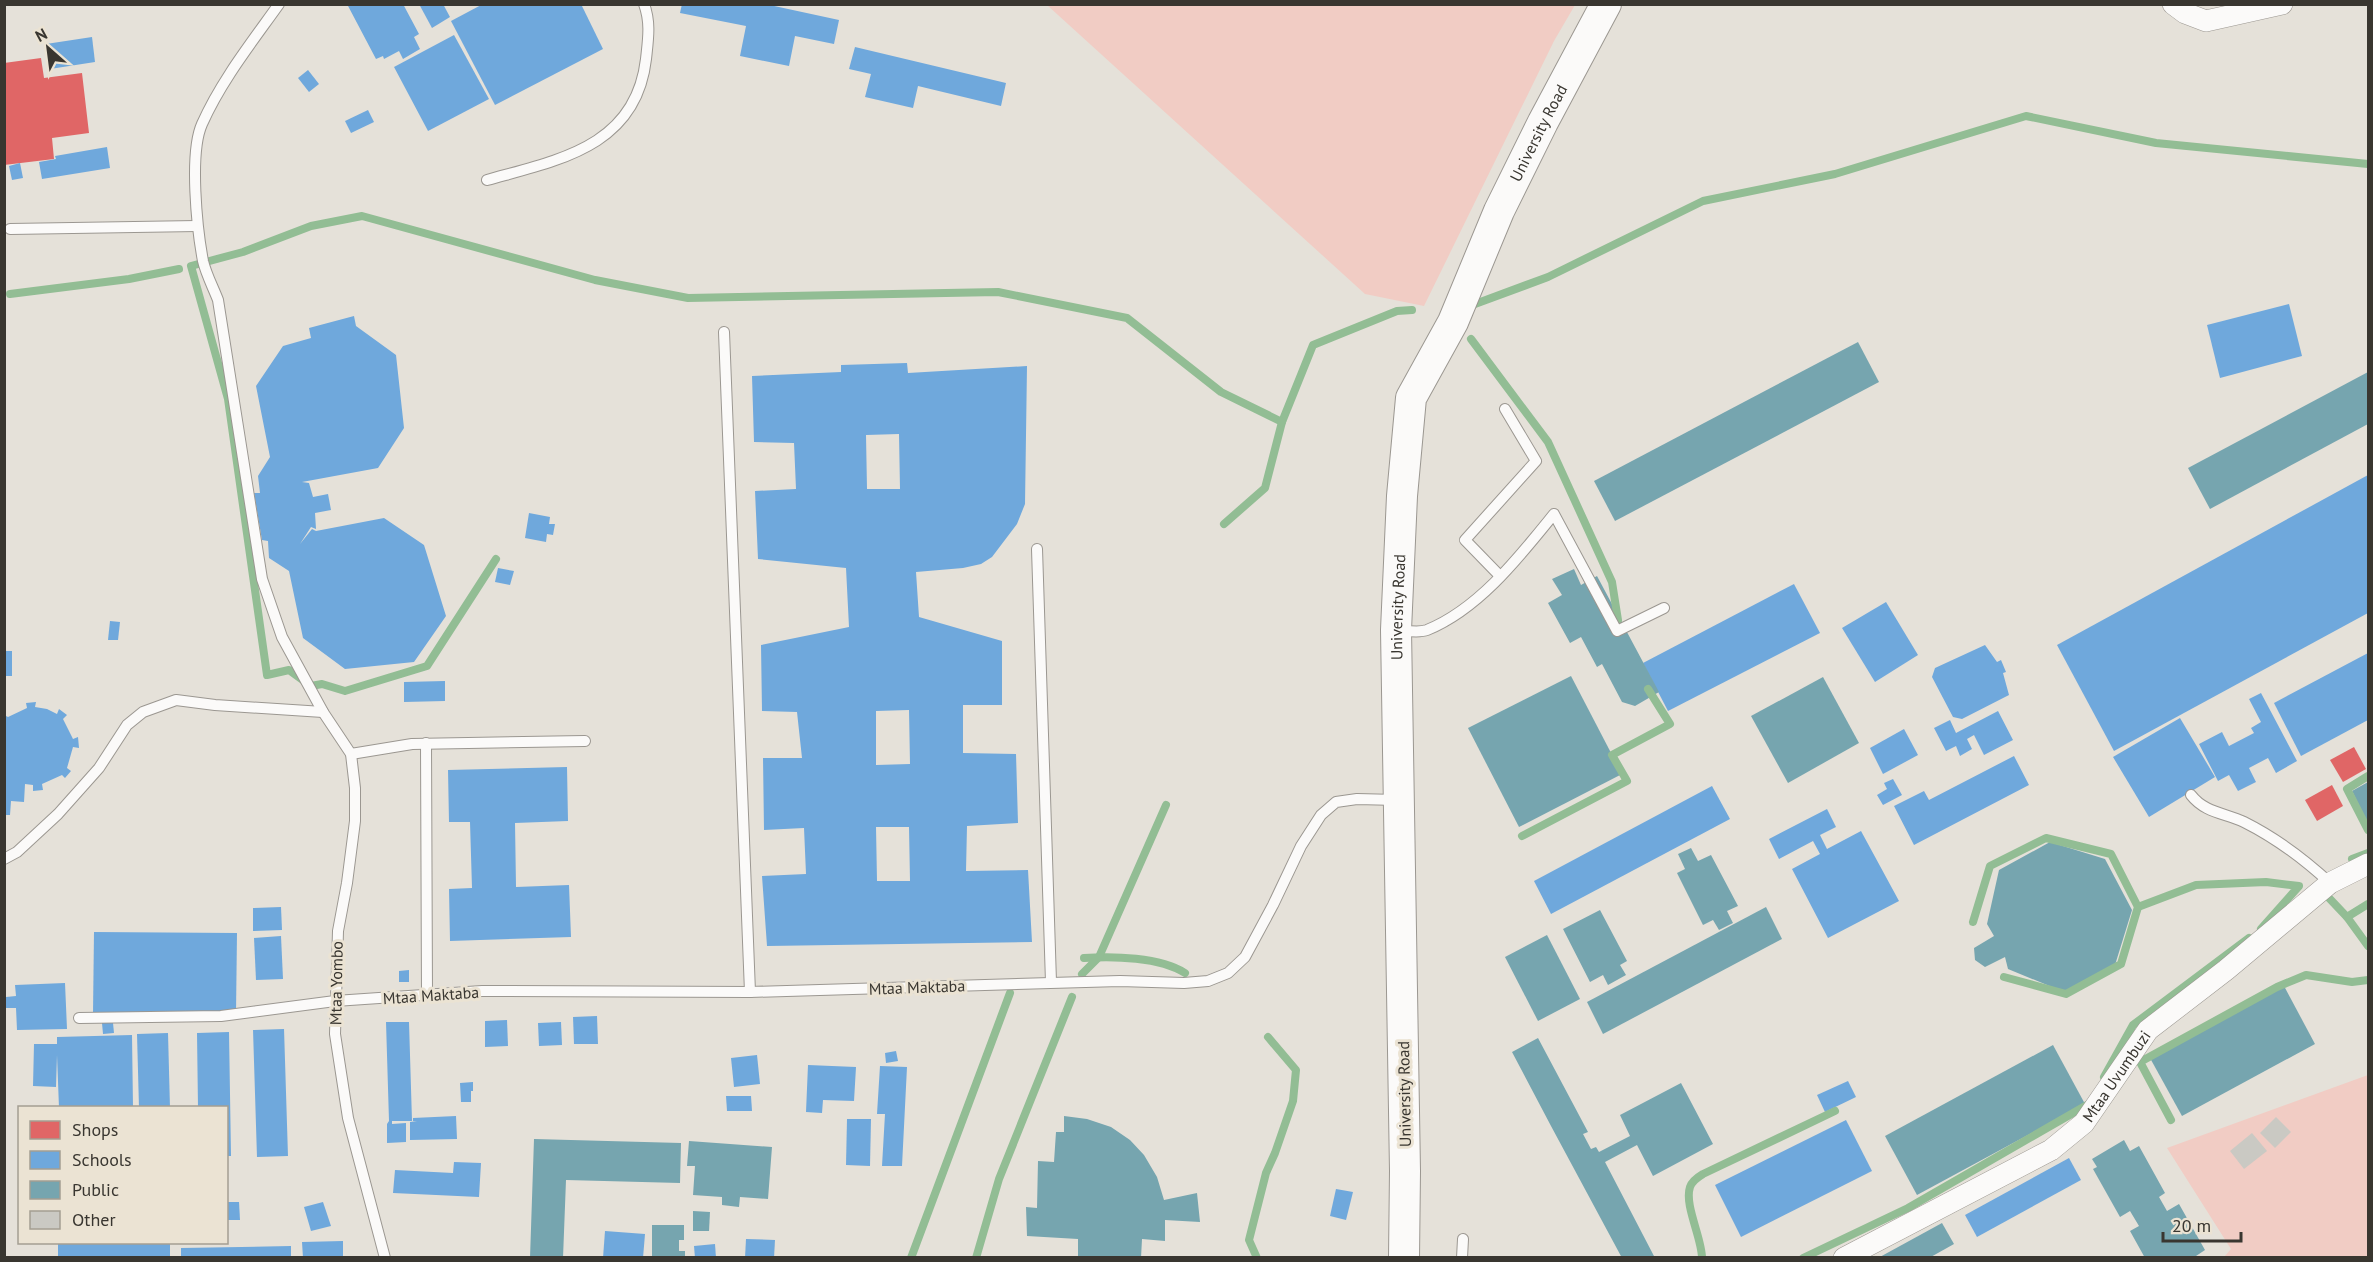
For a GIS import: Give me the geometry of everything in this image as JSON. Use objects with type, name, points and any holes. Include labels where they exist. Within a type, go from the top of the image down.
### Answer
[{"type":"street","name":"University Road","points":[[1404,1257],[1405,1172],[1396,630],[1402,496],[1411,398],[1453,322],[1499,211],[1538,132],[1606,4]]},
{"type":"street","points":[[2173,4],[2185,13],[2206,21],[2282,4]]},
{"type":"street","name":"Mtaa Uvumbuzi","points":[[1844,1257],[2051,1150],[2084,1123],[2148,1030],[2226,970],[2330,884],[2368,864]]},
{"type":"lane","name":"Mtaa Yombo","points":[[279,4],[249,46],[201,126],[196,155],[197,226],[204,264],[218,300],[262,579],[282,637],[323,712],[351,754],[355,788],[355,821],[338,931],[335,1034],[348,1118],[385,1257]]},
{"type":"lane","points":[[487,180],[544,164],[582,150],[612,129],[629,113],[639,91],[645,69],[649,17],[645,4]]},
{"type":"lane","points":[[10,229],[197,226]]},
{"type":"lane","points":[[724,332],[750,992]]},
{"type":"lane","points":[[1500,576],[1465,540],[1536,461],[1505,409]]},
{"type":"lane","points":[[1396,630],[1425,631],[1464,609],[1516,561],[1554,514],[1617,631],[1664,608]]},
{"type":"lane","points":[[1037,549],[1051,982]]},
{"type":"lane","points":[[4,859],[17,852],[58,814],[99,768],[127,725],[143,712],[176,700],[215,705],[323,712]]},
{"type":"lane","points":[[351,754],[426,743],[585,741]]},
{"type":"lane","points":[[426,743],[427,995]]},
{"type":"lane","points":[[2191,795],[2200,806],[2243,822],[2298,854],[2330,884]]},
{"type":"lane","name":"Mtaa Maktaba","points":[[80,1018],[221,1016],[335,1001],[482,991],[750,992],[1051,982],[1184,983],[1208,981],[1228,973],[1245,957],[1301,846],[1321,815],[1336,802],[1357,799],[1400,800]]},
{"type":"lane","points":[[1462,1239],[1462,1257]]},
{"type":"shaded area","points":[[1047,5],[1575,5],[1554,41],[1424,306],[1365,294]]},
{"type":"shaded area","points":[[2368,1075],[2368,1257],[2224,1257],[2231,1249],[2167,1148]]},
{"type":"building: Shops","points":[[41,58],[44,78],[82,73],[89,133],[52,138],[54,159],[4,165],[4,63]]},
{"type":"building: Shops","points":[[2354,747],[2366,769],[2343,782],[2330,760]]},
{"type":"building: Shops","points":[[2332,785],[2343,806],[2317,821],[2305,800]]},
{"type":"building: Schools","points":[[347,4],[403,4],[419,34],[414,37],[420,49],[403,59],[399,51],[384,59],[383,56],[376,59]]},
{"type":"building: Schools","points":[[419,4],[443,4],[450,17],[432,28]]},
{"type":"building: Schools","points":[[483,4],[581,4],[603,49],[495,105],[451,21]]},
{"type":"building: Schools","points":[[682,4],[765,4],[839,20],[834,44],[795,36],[789,66],[740,56],[746,26],[680,13]]},
{"type":"building: Schools","points":[[454,35],[489,99],[428,131],[394,67]]},
{"type":"building: Schools","points":[[92,37],[95,62],[50,69],[46,44]]},
{"type":"building: Schools","points":[[855,47],[1006,83],[1001,106],[918,86],[913,108],[865,97],[871,74],[849,69]]},
{"type":"building: Schools","points":[[308,70],[319,84],[309,92],[298,78]]},
{"type":"building: Schools","points":[[368,110],[374,122],[351,133],[345,121]]},
{"type":"building: Schools","points":[[107,147],[110,168],[42,179],[39,162],[56,159],[55,156]]},
{"type":"building: Schools","points":[[20,163],[23,178],[12,180],[9,166]]},
{"type":"building: Schools","points":[[2289,304],[2302,356],[2220,378],[2207,325]]},
{"type":"building: Schools","points":[[354,316],[356,326],[396,355],[404,428],[378,468],[302,482],[309,483],[313,497],[328,494],[331,510],[315,513],[316,529],[311,527],[300,544],[312,529],[316,531],[384,518],[424,545],[446,616],[414,662],[345,669],[303,638],[289,571],[269,558],[268,541],[262,540],[254,493],[260,493],[258,476],[270,457],[256,386],[283,346],[311,338],[309,328]]},
{"type":"building: Schools","points":[[907,363],[908,373],[1027,366],[1025,504],[1017,524],[992,557],[981,564],[916,572],[919,617],[1002,641],[1002,705],[963,705],[963,753],[1016,754],[1018,823],[967,826],[966,871],[1028,870],[1032,942],[767,946],[762,876],[806,874],[804,828],[764,830],[763,758],[802,758],[797,712],[762,711],[761,645],[849,627],[846,568],[758,559],[755,491],[796,489],[794,443],[754,442],[752,376],[841,372],[841,365]],"holes":[[[899,434],[900,489],[867,489],[866,435]],[[909,710],[910,764],[876,765],[876,711]],[[876,827],[909,827],[910,881],[877,881]]]},
{"type":"building: Schools","points":[[2368,475],[2368,613],[2114,751],[2057,645]]},
{"type":"building: Schools","points":[[529,513],[550,517],[549,524],[555,524],[553,535],[547,534],[546,542],[525,538]]},
{"type":"building: Schools","points":[[498,568],[514,571],[510,585],[495,582]]},
{"type":"building: Schools","points":[[1794,584],[1820,633],[1668,711],[1643,663]]},
{"type":"building: Schools","points":[[1886,602],[1918,655],[1875,682],[1842,628]]},
{"type":"building: Schools","points":[[110,621],[120,622],[118,640],[108,640]]},
{"type":"building: Schools","points":[[1985,645],[1997,662],[2001,660],[2006,672],[2003,673],[2009,695],[1962,719],[1953,717],[1932,677],[1935,668]]},
{"type":"building: Schools","points":[[4,651],[12,651],[12,676],[4,676]]},
{"type":"building: Schools","points":[[2368,653],[2368,720],[2301,756],[2274,703]]},
{"type":"building: Schools","points":[[445,681],[445,701],[404,702],[404,682]]},
{"type":"building: Schools","points":[[2261,693],[2297,761],[2276,773],[2268,758],[2249,768],[2256,782],[2238,791],[2229,775],[2218,781],[2199,744],[2222,732],[2229,746],[2254,733],[2251,728],[2261,722],[2249,699]]},
{"type":"building: Schools","points":[[36,702],[35,707],[57,714],[59,709],[67,715],[63,719],[73,739],[78,737],[79,748],[73,747],[67,768],[71,771],[65,778],[62,775],[42,784],[43,790],[33,791],[33,785],[25,784],[24,802],[11,801],[10,815],[4,815],[4,715],[8,717],[27,708],[26,703]]},
{"type":"building: Schools","points":[[1998,711],[2013,740],[1984,755],[1974,735],[1967,739],[1972,749],[1960,756],[1956,746],[1946,751],[1934,728],[1950,720],[1956,733]]},
{"type":"building: Schools","points":[[2180,718],[2215,777],[2149,817],[2113,757]]},
{"type":"building: Schools","points":[[1904,729],[1918,755],[1883,774],[1870,748]]},
{"type":"building: Schools","points":[[2014,756],[2029,785],[1914,845],[1894,806],[1924,791],[1929,800]]},
{"type":"building: Schools","points":[[567,767],[568,821],[515,823],[516,887],[569,885],[571,937],[450,941],[449,889],[472,888],[470,822],[449,822],[448,770]]},
{"type":"building: Schools","points":[[1893,779],[1902,795],[1883,805],[1877,795],[1887,789],[1884,783]]},
{"type":"building: Schools","points":[[1712,786],[1730,819],[1551,914],[1534,881]]},
{"type":"building: Schools","points":[[1827,809],[1836,827],[1820,835],[1827,849],[1861,831],[1899,901],[1828,938],[1792,869],[1820,854],[1813,841],[1779,859],[1769,839]]},
{"type":"building: Schools","points":[[281,907],[282,930],[253,931],[253,908]]},
{"type":"building: Schools","points":[[94,932],[237,933],[236,1013],[93,1013]]},
{"type":"building: Schools","points":[[281,936],[283,979],[256,980],[254,938]]},
{"type":"building: Schools","points":[[409,970],[409,982],[399,982],[399,971]]},
{"type":"building: Schools","points":[[65,983],[67,1029],[17,1030],[16,1008],[6,1008],[6,997],[16,996],[15,985]]},
{"type":"building: Schools","points":[[597,1016],[598,1044],[574,1044],[573,1017]]},
{"type":"building: Schools","points":[[507,1020],[508,1046],[485,1047],[485,1021]]},
{"type":"building: Schools","points":[[386,1022],[409,1022],[412,1121],[392,1121],[392,1124],[406,1123],[406,1142],[387,1143],[389,1121]]},
{"type":"building: Schools","points":[[561,1022],[562,1045],[539,1046],[538,1023]]},
{"type":"building: Schools","points":[[102,1023],[113,1023],[114,1033],[103,1034]]},
{"type":"building: Schools","points":[[284,1029],[288,1156],[257,1157],[253,1030]]},
{"type":"building: Schools","points":[[229,1032],[231,1156],[228,1156],[228,1106],[198,1106],[197,1033]]},
{"type":"building: Schools","points":[[168,1033],[170,1106],[139,1106],[137,1034]]},
{"type":"building: Schools","points":[[132,1035],[133,1106],[59,1106],[57,1055],[56,1087],[33,1086],[34,1044],[57,1044],[57,1037]]},
{"type":"building: Schools","points":[[896,1051],[898,1061],[886,1063],[885,1053]]},
{"type":"building: Schools","points":[[757,1055],[760,1084],[734,1087],[731,1058]]},
{"type":"building: Schools","points":[[808,1065],[856,1067],[854,1101],[823,1100],[822,1113],[806,1112]]},
{"type":"building: Schools","points":[[880,1066],[907,1067],[902,1166],[882,1166],[885,1114],[877,1114]]},
{"type":"building: Schools","points":[[1848,1081],[1856,1097],[1825,1112],[1817,1095]]},
{"type":"building: Schools","points":[[473,1082],[471,1102],[461,1102],[460,1083]]},
{"type":"building: Schools","points":[[726,1096],[751,1096],[752,1111],[727,1111]]},
{"type":"building: Schools","points":[[456,1116],[457,1139],[410,1140],[410,1122],[417,1121],[413,1121],[413,1118]]},
{"type":"building: Schools","points":[[847,1119],[871,1119],[870,1166],[846,1165]]},
{"type":"building: Schools","points":[[1846,1120],[1872,1171],[1741,1237],[1715,1185]]},
{"type":"building: Schools","points":[[2069,1158],[2081,1180],[1977,1237],[1965,1215]]},
{"type":"building: Schools","points":[[454,1162],[481,1163],[479,1197],[393,1193],[395,1170],[453,1173]]},
{"type":"building: Schools","points":[[1336,1189],[1353,1192],[1346,1220],[1330,1216]]},
{"type":"building: Schools","points":[[228,1202],[239,1202],[240,1220],[228,1220]]},
{"type":"building: Schools","points":[[323,1202],[331,1226],[311,1231],[304,1207]]},
{"type":"building: Schools","points":[[605,1231],[645,1234],[643,1258],[603,1258]]},
{"type":"building: Schools","points":[[746,1239],[775,1240],[774,1258],[745,1258]]},
{"type":"building: Schools","points":[[343,1241],[343,1258],[303,1258],[302,1242]]},
{"type":"building: Schools","points":[[58,1244],[170,1244],[170,1258],[58,1258]]},
{"type":"building: Schools","points":[[715,1244],[716,1258],[695,1258],[694,1246]]},
{"type":"building: Schools","points":[[291,1246],[291,1258],[181,1258],[181,1248]]},
{"type":"building: Public","points":[[1858,342],[1879,382],[1615,521],[1594,481]]},
{"type":"building: Public","points":[[2368,372],[2368,424],[2210,509],[2188,468]]},
{"type":"building: Public","points":[[1574,569],[1581,585],[1597,576],[1659,692],[1635,706],[1622,702],[1602,664],[1597,667],[1581,637],[1570,643],[1548,603],[1562,595],[1552,579]]},
{"type":"building: Public","points":[[1571,676],[1622,774],[1519,827],[1468,728]]},
{"type":"building: Public","points":[[1823,677],[1859,743],[1788,783],[1751,716]]},
{"type":"building: Public","points":[[2368,782],[2368,825],[2352,791]]},
{"type":"building: Public","points":[[2050,842],[2105,859],[2132,910],[2115,965],[2064,992],[2008,969],[2005,957],[1985,967],[1975,960],[1974,948],[1994,936],[1987,924],[1999,870]]},
{"type":"building: Public","points":[[1691,848],[1698,861],[1711,855],[1738,906],[1727,911],[1733,923],[1719,930],[1713,920],[1703,925],[1677,873],[1685,869],[1678,854]]},
{"type":"building: Public","points":[[1766,907],[1782,939],[1603,1034],[1587,1002]]},
{"type":"building: Public","points":[[1600,910],[1627,961],[1620,965],[1626,975],[1608,985],[1603,975],[1590,982],[1563,929]]},
{"type":"building: Public","points":[[1547,935],[1580,999],[1538,1021],[1505,957]]},
{"type":"building: Public","points":[[2284,986],[2315,1044],[2182,1116],[2150,1058]]},
{"type":"building: Public","points":[[1538,1038],[1588,1132],[1583,1134],[1591,1149],[1596,1147],[1599,1152],[1630,1136],[1620,1115],[1681,1083],[1713,1144],[1653,1176],[1637,1145],[1605,1162],[1655,1258],[1622,1258],[1551,1126],[1512,1052]]},
{"type":"building: Public","points":[[2053,1045],[2085,1104],[1917,1195],[1885,1136]]},
{"type":"building: Public","points":[[1064,1116],[1087,1119],[1111,1127],[1130,1140],[1144,1155],[1157,1177],[1164,1200],[1197,1193],[1200,1222],[1165,1220],[1165,1241],[1142,1239],[1141,1258],[1078,1258],[1078,1239],[1027,1236],[1026,1207],[1037,1208],[1038,1161],[1054,1162],[1056,1132],[1064,1132]]},
{"type":"building: Public","points":[[534,1139],[681,1143],[680,1183],[566,1180],[563,1258],[530,1258]]},
{"type":"building: Public","points":[[2124,1140],[2130,1151],[2139,1146],[2165,1193],[2159,1197],[2167,1211],[2179,1204],[2205,1250],[2193,1258],[2145,1258],[2130,1231],[2139,1226],[2130,1211],[2120,1217],[2093,1169],[2097,1167],[2092,1159]]},
{"type":"building: Public","points":[[689,1141],[772,1147],[768,1199],[740,1197],[739,1207],[722,1205],[722,1197],[693,1195],[695,1166],[687,1166]]},
{"type":"building: Public","points":[[693,1211],[710,1212],[709,1231],[693,1231]]},
{"type":"building: Public","points":[[1942,1223],[1954,1244],[1929,1258],[1878,1258]]},
{"type":"building: Public","points":[[652,1225],[684,1225],[684,1240],[679,1240],[679,1251],[685,1251],[685,1258],[652,1258]]},
{"type":"building: Other","points":[[2276,1117],[2291,1132],[2275,1148],[2260,1133]]},
{"type":"building: Other","points":[[2252,1133],[2267,1151],[2244,1169],[2230,1151]]},
{"type":"waterway","points":[[1475,304],[1548,277],[1703,201],[1835,174],[2026,116],[2156,143],[2368,164]]},
{"type":"waterway","points":[[496,559],[427,666],[345,691],[322,684],[311,686],[289,670],[267,675],[228,399],[191,266],[243,252],[311,226],[362,216],[595,280],[688,298],[998,292],[1127,318],[1221,392],[1282,422]]},
{"type":"waterway","points":[[10,294],[129,279],[179,269]]},
{"type":"waterway","points":[[1224,524],[1265,488],[1282,422],[1313,345],[1397,311],[1412,310]]},
{"type":"waterway","points":[[1471,339],[1548,442],[1612,582],[1618,620]]},
{"type":"waterway","points":[[1522,836],[1627,781],[1612,755],[1670,724],[1648,689]]},
{"type":"waterway","points":[[2368,776],[2347,789],[2368,830]]},
{"type":"waterway","points":[[1082,974],[1099,957],[1166,805]]},
{"type":"waterway","points":[[1973,922],[1990,866],[2046,838],[2111,854],[2138,907],[2121,964],[2066,994],[2004,977]]},
{"type":"waterway","points":[[2352,859],[2368,853]]},
{"type":"waterway","points":[[2138,907],[2196,885],[2266,882],[2299,886],[2261,929]]},
{"type":"waterway","points":[[2329,898],[2347,917],[2368,946]]},
{"type":"waterway","points":[[2347,917],[2368,904]]},
{"type":"waterway","points":[[2104,1077],[2133,1025],[2249,938]]},
{"type":"waterway","points":[[1084,958],[1108,957],[1150,961],[1185,973]]},
{"type":"waterway","points":[[2171,1120],[2140,1062],[2277,987],[2306,975],[2352,982],[2368,980]]},
{"type":"waterway","points":[[911,1258],[1010,993]]},
{"type":"waterway","points":[[976,1258],[999,1179],[1072,997]]},
{"type":"waterway","points":[[1257,1258],[1249,1240],[1266,1173],[1293,1101],[1296,1070],[1268,1037]]},
{"type":"waterway","points":[[1803,1258],[1908,1208],[2087,1105]]},
{"type":"waterway","points":[[1702,1258],[1689,1203],[1690,1187],[1694,1181],[1703,1174],[1835,1111]]}]
